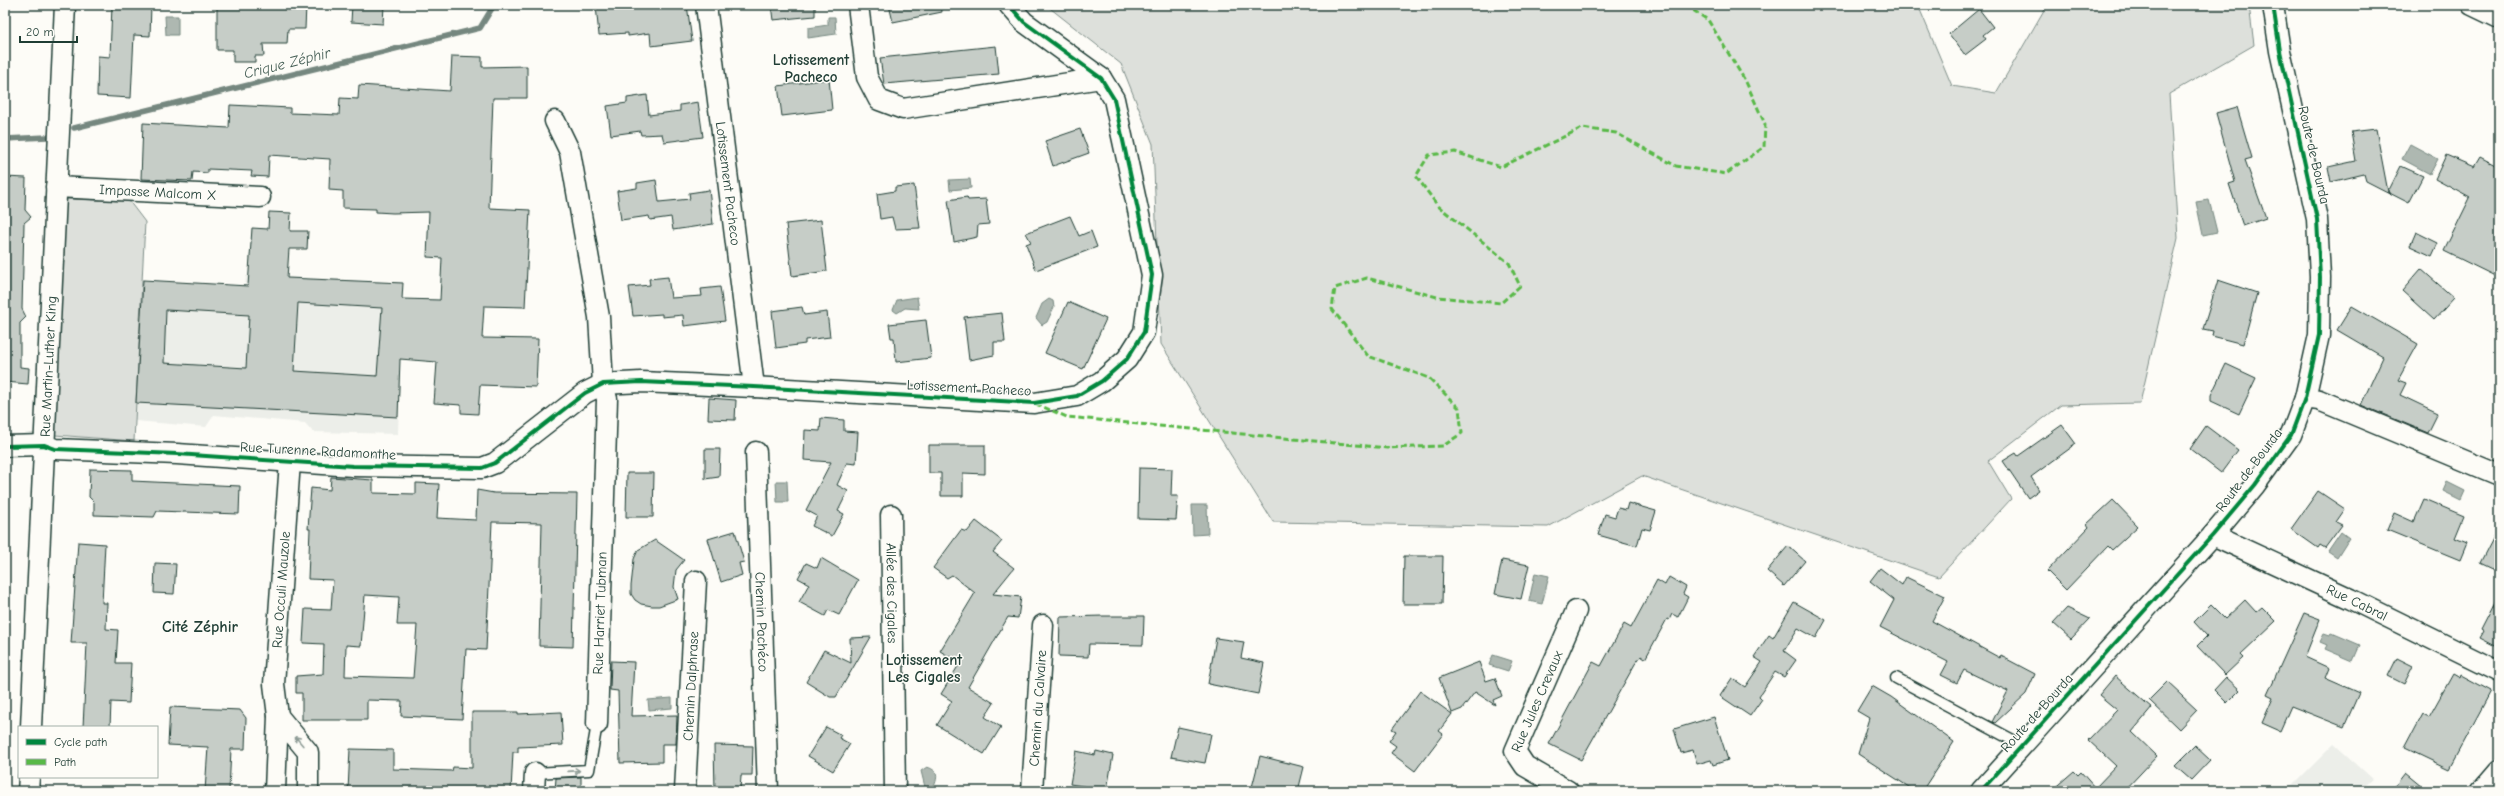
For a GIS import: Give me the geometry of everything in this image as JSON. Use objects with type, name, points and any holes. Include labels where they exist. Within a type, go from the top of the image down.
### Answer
[{"type":"street","name":"Rue Martin-Luther King","points":[[31,726],[44,445],[47,415],[46,376],[65,5]]},
{"type":"street","name":"Lotissement Pacheco","points":[[706,5],[754,387]]},
{"type":"street","points":[[858,5],[867,76],[879,100],[903,109],[1101,78]]},
{"type":"street","name":"Lotissement Pacheco","points":[[603,384],[641,382],[1034,403],[1077,396],[1102,381],[1127,358],[1144,332],[1152,275],[1114,99],[1101,78],[1024,22],[1010,5]]},
{"type":"street","name":"Route de Bourda","points":[[1981,791],[2213,535],[2256,485],[2291,436],[2305,398],[2319,335],[2320,276],[2317,219],[2280,51],[2273,5]]},
{"type":"street","points":[[2472,5],[2499,18]]},
{"type":"street","name":"Rue Harriet Tubman","points":[[555,121],[570,152],[599,317],[603,384],[607,399],[597,724]]},
{"type":"street","name":"Impasse Malcom X","points":[[56,187],[260,197]]},
{"type":"street","name":"Rue Turenne Radamonthe","points":[[5,446],[44,445],[55,449],[177,454],[290,462],[456,469],[482,468],[495,463],[585,393],[603,384]]},
{"type":"street","points":[[2305,398],[2319,400],[2499,476]]},
{"type":"street","name":"Chemin Pachéco","points":[[756,452],[768,791]]},
{"type":"street","name":"Rue Occuli Mauzole","points":[[275,791],[278,716],[274,684],[290,462]]},
{"type":"street","name":"Allée des Cigales","points":[[891,515],[895,791]]},
{"type":"street","name":"Rue Cabral","points":[[2213,535],[2351,599],[2499,672]]},
{"type":"street","name":"Chemin Dalphrase","points":[[685,791],[696,581]]},
{"type":"street","name":"Rue Jules Crevaux","points":[[1568,791],[1525,766],[1515,751],[1576,612]]},
{"type":"street","name":"Chemin du Calvaire","points":[[1032,791],[1043,625]]},
{"type":"street","points":[[278,716],[308,752],[308,791]]},
{"type":"street","points":[[2481,791],[2499,770]]},
{"type":"street","points":[[28,791],[29,778]]},
{"type":"lane","points":[[1896,678],[2022,745]]},
{"type":"lane","name":"Rue Harriet Tubman","points":[[534,782],[589,770],[597,724]]},
{"type":"shaded area","points":[[1046,5],[1918,5],[1952,86],[1996,93],[2047,5],[2249,5],[2254,45],[2169,94],[2178,238],[2140,403],[2061,405],[1988,461],[2011,499],[1939,577],[1642,476],[1548,527],[1273,522],[1161,344],[1153,144],[1121,64]]},
{"type":"shaded area","points":[[165,16],[178,16],[178,35],[166,35]]},
{"type":"shaded area","points":[[828,17],[835,17],[836,34],[808,38],[808,28],[828,25]]},
{"type":"shaded area","points":[[2410,144],[2438,159],[2430,174],[2402,159]]},
{"type":"shaded area","points":[[970,179],[971,188],[950,190],[949,180]]},
{"type":"shaded area","points":[[66,199],[129,201],[145,222],[134,441],[55,435]]},
{"type":"shaded area","points":[[2209,200],[2217,232],[2203,235],[2196,202]]},
{"type":"shaded area","points":[[251,275],[403,283],[398,434],[313,432],[305,423],[214,415],[206,427],[135,421],[143,280],[245,286],[246,276]]},
{"type":"shaded area","points":[[917,297],[919,309],[905,308],[897,313],[893,310],[897,300]]},
{"type":"shaded area","points":[[1049,299],[1053,301],[1054,307],[1047,322],[1042,325],[1036,318],[1042,304]]},
{"type":"shaded area","points":[[776,481],[787,481],[788,502],[777,502]]},
{"type":"shaded area","points":[[2447,482],[2465,491],[2461,500],[2443,491]]},
{"type":"shaded area","points":[[1192,505],[1207,505],[1208,534],[1193,535]]},
{"type":"shaded area","points":[[2341,532],[2349,538],[2337,557],[2328,551]]},
{"type":"shaded area","points":[[1535,573],[1549,576],[1542,604],[1529,601]]},
{"type":"shaded area","points":[[2332,633],[2360,645],[2353,661],[2325,649],[2327,645],[2320,642],[2324,634],[2330,636]]},
{"type":"shaded area","points":[[1493,655],[1512,661],[1508,671],[1489,665]]},
{"type":"shaded area","points":[[672,698],[672,708],[649,710],[648,700]]},
{"type":"shaded area","points":[[2334,744],[2373,779],[2359,791],[2287,791]]},
{"type":"shaded area","points":[[927,767],[934,771],[937,776],[932,791],[926,791],[921,771]]},
{"type":"building","points":[[112,5],[151,5],[150,36],[134,35],[131,98],[97,96],[98,56],[110,57]]},
{"type":"building","points":[[217,5],[306,5],[305,29],[288,29],[287,44],[263,44],[264,56],[255,56],[255,62],[233,62],[233,50],[217,50]]},
{"type":"building","points":[[352,5],[384,5],[383,24],[351,22]]},
{"type":"building","points":[[687,5],[692,41],[651,46],[650,33],[628,36],[628,33],[599,35],[596,6]]},
{"type":"building","points":[[771,5],[815,5],[815,16],[773,20]]},
{"type":"building","points":[[889,5],[941,5],[942,12],[893,22]]},
{"type":"building","points":[[1979,9],[1993,27],[1983,35],[1986,39],[1965,55],[1949,34]]},
{"type":"building","points":[[996,46],[999,74],[884,84],[880,58]]},
{"type":"building","points":[[452,56],[482,57],[482,67],[527,66],[527,98],[493,98],[489,208],[530,210],[525,307],[484,306],[482,338],[538,339],[536,387],[480,385],[478,414],[461,413],[461,405],[434,403],[437,362],[400,359],[398,417],[136,403],[143,280],[248,286],[252,228],[268,229],[269,212],[291,213],[290,231],[308,231],[307,249],[289,249],[287,278],[403,283],[402,299],[440,300],[442,258],[427,257],[429,212],[393,213],[376,212],[376,209],[343,208],[343,191],[329,190],[330,159],[269,155],[268,177],[251,176],[252,171],[208,169],[208,173],[193,172],[192,181],[141,179],[143,123],[229,128],[230,105],[290,108],[290,113],[339,115],[340,98],[358,99],[359,85],[450,91]],"holes":[[[298,303],[382,308],[377,376],[294,371]],[[166,310],[249,315],[246,368],[164,363]]]},
{"type":"building","points":[[829,79],[832,110],[782,116],[778,86]]},
{"type":"building","points":[[647,95],[649,115],[680,111],[680,105],[698,102],[703,137],[664,142],[662,134],[641,135],[640,131],[611,135],[607,106],[627,103],[627,98]]},
{"type":"building","points":[[2237,107],[2252,158],[2245,160],[2266,218],[2243,226],[2229,184],[2235,182],[2216,113]]},
{"type":"building","points":[[1080,129],[1089,153],[1053,166],[1045,141]]},
{"type":"building","points":[[2376,129],[2388,192],[2401,166],[2423,176],[2409,203],[2366,181],[2364,174],[2331,182],[2328,167],[2356,161],[2351,132]]},
{"type":"building","points":[[2446,155],[2474,167],[2480,157],[2499,167],[2499,278],[2444,251],[2470,198],[2435,179]]},
{"type":"building","points":[[5,177],[26,178],[25,210],[31,217],[24,223],[22,309],[26,317],[20,323],[20,367],[29,368],[28,384],[5,382]]},
{"type":"building","points":[[656,180],[659,202],[690,199],[689,193],[709,190],[713,224],[673,230],[671,217],[650,220],[649,216],[621,220],[617,191],[637,188],[637,183]]},
{"type":"building","points":[[914,185],[920,228],[895,229],[892,217],[880,219],[877,194],[895,191],[895,187]]},
{"type":"building","points":[[967,197],[968,200],[986,199],[989,224],[978,225],[977,237],[954,242],[948,200]]},
{"type":"building","points":[[1070,216],[1079,236],[1091,231],[1097,247],[1036,270],[1026,244],[1031,242],[1026,233]]},
{"type":"building","points":[[821,220],[827,271],[792,276],[786,224]]},
{"type":"building","points":[[2416,232],[2438,243],[2432,256],[2410,246]]},
{"type":"building","points":[[2421,269],[2454,298],[2434,320],[2402,291]]},
{"type":"building","points":[[668,277],[671,298],[702,296],[701,289],[720,287],[725,321],[684,326],[683,315],[662,317],[662,314],[633,316],[629,287],[650,285],[649,279]]},
{"type":"building","points":[[2218,280],[2257,293],[2243,344],[2212,336],[2213,331],[2203,329]]},
{"type":"building","points":[[1068,302],[1106,319],[1083,369],[1045,353]]},
{"type":"building","points":[[2352,306],[2418,344],[2398,380],[2406,383],[2400,395],[2438,413],[2428,433],[2361,405],[2383,357],[2337,330]]},
{"type":"building","points":[[802,307],[804,315],[827,312],[830,337],[805,340],[805,344],[776,348],[772,311]]},
{"type":"building","points":[[1002,313],[1005,342],[994,342],[994,355],[969,360],[964,317]]},
{"type":"building","points":[[926,320],[931,358],[896,362],[894,338],[891,338],[889,324]]},
{"type":"building","points":[[2226,364],[2256,378],[2239,414],[2211,401],[2211,395]]},
{"type":"building","points":[[709,398],[736,400],[735,420],[708,419]]},
{"type":"building","points":[[821,418],[844,420],[844,431],[858,432],[856,464],[847,463],[837,485],[848,491],[838,511],[844,514],[832,536],[812,526],[817,516],[806,510],[831,462],[804,460],[805,430],[820,431]]},
{"type":"building","points":[[2062,425],[2076,444],[2031,477],[2039,490],[2028,498],[2003,461],[2016,453],[2018,456]]},
{"type":"building","points":[[2206,426],[2238,450],[2221,473],[2190,449]]},
{"type":"building","points":[[929,445],[985,445],[985,474],[963,473],[963,496],[941,496],[941,473],[929,473]]},
{"type":"building","points":[[705,449],[720,449],[719,477],[705,479]]},
{"type":"building","points":[[1139,468],[1172,469],[1171,496],[1178,496],[1176,520],[1138,519]]},
{"type":"building","points":[[90,469],[132,470],[132,481],[240,486],[239,514],[157,511],[154,517],[94,515],[94,502],[89,497]]},
{"type":"building","points":[[627,473],[654,473],[653,517],[626,517]]},
{"type":"building","points":[[331,477],[373,480],[373,493],[416,494],[416,483],[439,484],[437,518],[476,520],[477,490],[494,493],[577,494],[573,647],[539,646],[542,523],[492,522],[486,650],[466,649],[462,719],[401,716],[402,701],[367,700],[367,720],[302,720],[302,693],[296,693],[296,676],[323,674],[324,644],[303,643],[305,609],[331,610],[333,580],[308,579],[310,529],[308,529],[311,488],[330,490]],"holes":[[[365,595],[399,597],[397,625],[417,625],[413,678],[345,676],[346,645],[361,646]]]},
{"type":"building","points":[[2318,491],[2345,509],[2336,522],[2342,525],[2325,548],[2320,545],[2318,548],[2291,529]]},
{"type":"building","points":[[2424,499],[2464,516],[2455,538],[2467,543],[2460,560],[2387,530],[2394,513],[2414,522]]},
{"type":"building","points":[[2113,500],[2138,526],[2112,550],[2108,546],[2066,590],[2047,571],[2089,527],[2087,524]]},
{"type":"building","points":[[1628,503],[1656,511],[1650,530],[1642,528],[1637,546],[1598,535],[1605,514],[1615,517],[1618,508],[1626,510]]},
{"type":"building","points":[[976,521],[1002,541],[993,552],[1014,568],[993,594],[1021,597],[1018,618],[1008,617],[968,687],[994,703],[985,717],[1001,727],[984,754],[937,725],[952,701],[941,694],[960,663],[940,651],[975,593],[952,575],[947,578],[933,568],[961,530],[967,532]]},
{"type":"building","points":[[2499,526],[2499,572],[2480,563]]},
{"type":"building","points":[[735,531],[744,562],[739,563],[742,575],[721,582],[708,539]]},
{"type":"building","points":[[655,540],[684,560],[676,570],[674,587],[678,599],[659,606],[641,604],[635,600],[631,594],[634,559],[638,550]]},
{"type":"building","points":[[78,542],[105,544],[102,603],[107,603],[106,629],[118,630],[116,663],[131,663],[129,703],[111,702],[110,726],[83,726],[87,643],[71,643]]},
{"type":"building","points":[[1788,546],[1805,561],[1784,586],[1767,571]]},
{"type":"building","points":[[1404,556],[1443,556],[1442,604],[1403,604]]},
{"type":"building","points":[[821,558],[858,580],[839,615],[828,610],[825,616],[799,602],[809,584],[798,578],[806,563],[817,568]]},
{"type":"building","points":[[1502,560],[1529,565],[1521,599],[1495,594]]},
{"type":"building","points":[[155,563],[176,564],[174,594],[154,593]]},
{"type":"building","points":[[1880,568],[1902,585],[1906,577],[1945,596],[1932,621],[2000,658],[2001,656],[2035,674],[2026,694],[1995,723],[1992,722],[2008,691],[1964,670],[1957,683],[1941,675],[1948,662],[1880,627],[1894,600],[1870,581]]},
{"type":"building","points":[[1669,577],[1686,587],[1683,594],[1688,597],[1678,617],[1672,614],[1669,620],[1667,619],[1645,659],[1641,656],[1635,664],[1581,760],[1549,744],[1593,662],[1601,666],[1624,624],[1631,628],[1657,580],[1665,585]]},
{"type":"building","points":[[2499,594],[2499,648],[2480,638],[2484,631],[2481,629]]},
{"type":"building","points":[[2245,600],[2256,612],[2262,607],[2276,621],[2240,655],[2243,658],[2225,675],[2197,646],[2207,636],[2194,622],[2211,605],[2225,619]]},
{"type":"building","points":[[1794,602],[1826,620],[1816,638],[1798,628],[1784,651],[1796,660],[1784,677],[1775,672],[1759,696],[1762,699],[1750,716],[1720,696],[1732,678],[1745,687],[1762,662],[1754,657],[1769,635],[1773,638]]},
{"type":"building","points":[[2067,608],[2090,619],[2071,639],[2053,623]]},
{"type":"building","points":[[2304,613],[2320,619],[2305,657],[2329,668],[2325,678],[2359,693],[2344,727],[2291,706],[2280,731],[2262,723],[2273,698],[2267,695]]},
{"type":"building","points":[[1144,616],[1143,645],[1089,644],[1088,657],[1059,656],[1060,617]]},
{"type":"building","points":[[871,637],[836,697],[830,697],[806,682],[824,650],[851,663],[850,638]]},
{"type":"building","points":[[1216,638],[1244,642],[1241,658],[1264,663],[1258,694],[1208,684]]},
{"type":"building","points":[[2397,658],[2413,666],[2404,684],[2388,676]]},
{"type":"building","points":[[611,661],[634,662],[631,716],[677,715],[676,744],[662,744],[662,762],[620,763],[618,691],[610,690]]},
{"type":"building","points":[[1479,662],[1486,681],[1495,678],[1502,696],[1493,700],[1495,705],[1475,692],[1462,709],[1452,713],[1439,678]]},
{"type":"building","points":[[2453,674],[2460,678],[2461,675],[2491,691],[2449,769],[2405,748],[2423,714],[2429,717]]},
{"type":"building","points":[[2115,676],[2152,708],[2132,732],[2157,756],[2124,791],[2051,791],[2074,771],[2078,775],[2081,772],[2095,788],[2116,766],[2088,740],[2117,710],[2099,695]]},
{"type":"building","points":[[2226,677],[2240,690],[2227,703],[2214,690]]},
{"type":"building","points":[[2167,682],[2197,710],[2179,729],[2149,700]]},
{"type":"building","points":[[1872,686],[1891,697],[1954,742],[1922,791],[1915,791],[1858,754],[1869,718],[1857,711]]},
{"type":"building","points":[[1420,691],[1452,714],[1439,731],[1443,734],[1415,771],[1391,753],[1396,746],[1389,741],[1396,731],[1392,729]]},
{"type":"building","points":[[170,707],[240,710],[246,718],[245,749],[231,749],[229,791],[205,791],[208,747],[168,745]]},
{"type":"building","points":[[472,712],[518,712],[518,714],[561,712],[563,745],[518,747],[518,752],[513,752],[511,791],[348,791],[350,749],[393,750],[393,769],[452,771],[453,767],[472,768]]},
{"type":"building","points":[[1714,717],[1728,760],[1713,765],[1711,760],[1697,764],[1693,750],[1681,753],[1674,729]]},
{"type":"building","points":[[826,727],[841,735],[839,738],[850,744],[833,771],[808,756]]},
{"type":"building","points":[[1178,727],[1211,734],[1205,763],[1171,757]]},
{"type":"building","points":[[714,745],[753,746],[752,775],[741,775],[740,791],[715,791]]},
{"type":"building","points":[[2195,746],[2210,760],[2191,780],[2175,766]]},
{"type":"building","points":[[1076,751],[1095,755],[1096,751],[1113,755],[1107,790],[1070,784]]},
{"type":"building","points":[[1260,756],[1304,767],[1298,791],[1251,791]]},
{"type":"building","points":[[2405,773],[2427,791],[2391,791]]},
{"type":"building","points":[[581,777],[581,791],[555,791],[556,778]]},
{"type":"waterway","name":"Crique Zéphir","points":[[74,128],[480,28],[494,5]]},
{"type":"waterway","name":"Crique Zéphir","points":[[5,139],[47,137]]},
{"type":"marked path","points":[[1036,404],[1067,417],[1387,448],[1443,446],[1462,433],[1459,408],[1429,378],[1368,356],[1332,309],[1335,288],[1367,278],[1437,297],[1501,303],[1520,286],[1509,263],[1438,206],[1416,176],[1429,155],[1455,152],[1501,167],[1582,128],[1616,133],[1676,166],[1726,174],[1764,147],[1765,124],[1746,82],[1708,20],[1685,5]]},
{"type":"cycle path","points":[[5,446],[44,445],[55,449],[177,454],[353,466],[482,468],[495,463],[585,393],[603,384],[641,382],[1034,403],[1077,396],[1102,381],[1127,359],[1144,332],[1152,275],[1114,99],[1101,78],[1024,22],[1009,5]]},
{"type":"cycle path","points":[[1981,791],[2213,535],[2255,485],[2291,435],[2305,398],[2319,335],[2320,277],[2317,219],[2280,51],[2273,5]]},
{"type":"district","name":"Lotissement Pacheco","points":[[811,68]]},
{"type":"district","name":"Cité Zéphir","points":[[200,627]]},
{"type":"district","name":"Lotissement Les Cigales","points":[[924,668]]}]
